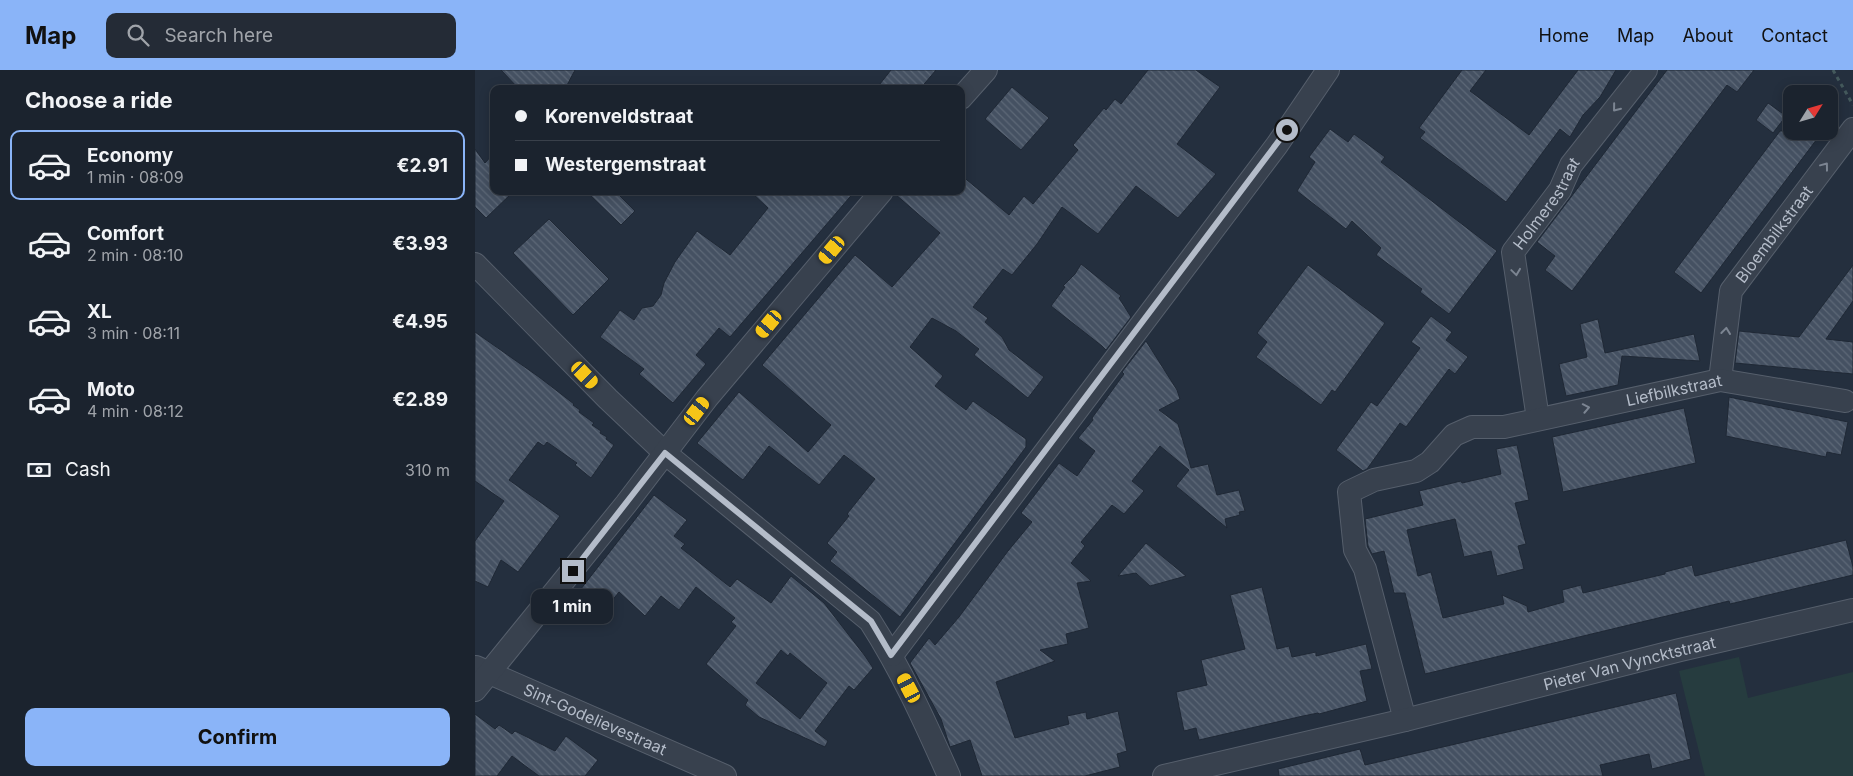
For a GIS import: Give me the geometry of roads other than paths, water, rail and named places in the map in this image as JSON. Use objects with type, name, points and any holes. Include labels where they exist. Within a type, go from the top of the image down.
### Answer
[{"type":"street","points":[[965,94],[986,70]]},
{"type":"street","points":[[891,655],[1277,145],[1328,70]]},
{"type":"street","name":"Holmerestraat","points":[[1538,419],[1513,252],[1560,190],[1571,165],[1646,70]]},
{"type":"street","name":"Bloembilkstraat","points":[[1719,380],[1731,291],[1853,129]]},
{"type":"street","points":[[475,690],[482,669],[573,571],[707,398],[879,195]]},
{"type":"street","points":[[475,264],[608,399],[665,453],[871,621],[909,688],[949,776]]},
{"type":"street","name":"Liefbilkstraat","points":[[1405,720],[1365,570],[1355,550],[1349,492],[1374,480],[1416,471],[1431,462],[1453,435],[1472,427],[1504,427],[1719,380],[1845,401]]},
{"type":"street","name":"Pieter Van Vyncktstraat","points":[[1164,776],[1405,720],[1680,650],[1853,610]]},
{"type":"street","name":"Sint-Godelievestraat","points":[[482,669],[718,775]]}]
